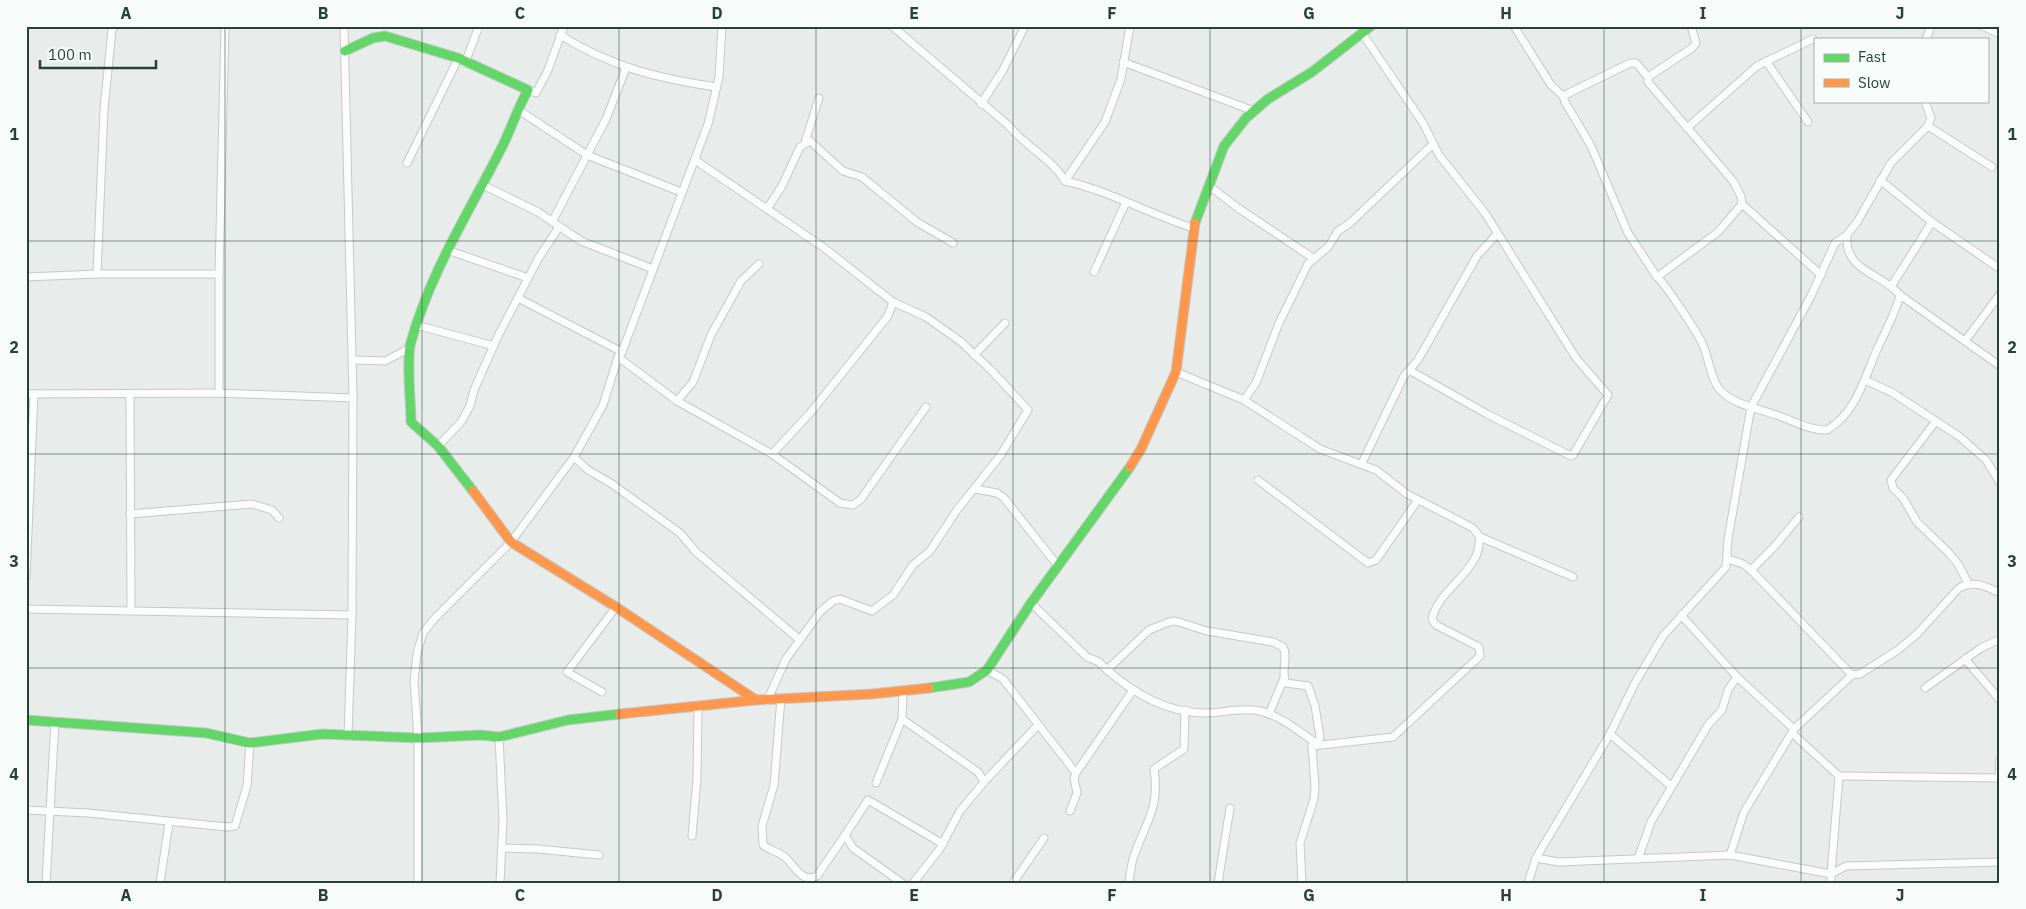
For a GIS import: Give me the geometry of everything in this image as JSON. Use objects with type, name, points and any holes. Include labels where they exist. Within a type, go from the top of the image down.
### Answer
[{"type":"street","points":[[97,274],[104,109],[112,30],[115,26]]},
{"type":"street","points":[[219,392],[219,274],[225,26]]},
{"type":"street","points":[[344,26],[353,360],[352,615],[348,736]]},
{"type":"street","points":[[407,163],[479,26]]},
{"type":"street","points":[[345,51],[373,38],[384,36],[461,61],[505,78],[536,93],[548,70],[564,26]]},
{"type":"street","points":[[418,883],[418,738],[414,681],[417,653],[423,633],[435,618],[511,542],[574,457],[603,405],[620,355],[708,124],[719,77],[722,26]]},
{"type":"street","points":[[892,26],[1058,170],[1065,181],[1093,187],[1164,219],[1193,228]]},
{"type":"street","points":[[981,104],[1003,70],[1025,26]]},
{"type":"street","points":[[1065,181],[1105,122],[1121,79],[1123,62],[1127,53],[1130,26]]},
{"type":"street","points":[[26,720],[206,734],[250,743],[322,734],[418,738],[481,735],[500,737],[568,720],[756,700],[767,701],[781,698],[903,692],[969,682],[987,670],[1031,603],[1126,474],[1140,449],[1176,372],[1193,228],[1224,146],[1236,129],[1268,99],[1312,72],[1371,26]]},
{"type":"street","points":[[1514,26],[1551,85],[1563,96],[1591,146],[1628,234],[1657,277],[1663,282],[1702,343],[1719,389],[1732,399],[1751,408],[1810,427],[1827,430],[1844,417],[1865,380],[1895,314],[1900,295]]},
{"type":"street","points":[[1648,77],[1692,48],[1696,43],[1692,26]]},
{"type":"street","points":[[1926,38],[1931,26]]},
{"type":"street","points":[[1982,26],[2000,34]]},
{"type":"street","points":[[1362,33],[1423,123],[1432,144],[1485,212],[1576,358],[1591,378],[1607,393],[1607,398],[1573,454],[1569,455],[1487,414],[1409,370]]},
{"type":"street","points":[[560,35],[584,49],[626,68],[654,76],[716,87]]},
{"type":"street","points":[[1687,128],[1750,71],[1813,38]]},
{"type":"street","points":[[1766,61],[1808,122]]},
{"type":"street","points":[[1123,62],[1254,111]]},
{"type":"street","points":[[1563,96],[1630,64],[1636,64],[1648,77],[1650,85],[1734,181],[1741,196],[1742,204],[1821,275]]},
{"type":"street","points":[[552,222],[606,119],[626,68]]},
{"type":"street","points":[[528,90],[517,109],[502,148],[481,184],[430,289],[416,325],[410,348],[411,422],[438,446],[511,542],[616,607],[756,700]]},
{"type":"street","points":[[767,209],[782,186],[800,147],[805,142],[819,98]]},
{"type":"street","points":[[1528,883],[1536,858],[1610,734],[1635,683],[1663,636],[1721,574],[1728,559],[1728,539],[1751,408],[1821,275],[1835,243],[1847,235],[1866,209],[1891,162],[1928,126],[1931,118],[1930,110],[1926,102]]},
{"type":"street","points":[[517,109],[587,155],[633,175],[681,192]]},
{"type":"street","points":[[1928,126],[1992,167]]},
{"type":"street","points":[[805,142],[810,141],[843,172],[862,177],[917,222],[953,243]]},
{"type":"street","points":[[1244,400],[1256,383],[1280,323],[1308,264],[1328,247],[1338,231],[1350,223],[1432,144]]},
{"type":"street","points":[[695,160],[824,246],[893,302],[926,317],[974,355],[1019,398],[1028,410],[1000,456],[930,551],[913,565],[892,596],[872,611],[840,599],[833,601],[820,612],[786,659],[767,701]]},
{"type":"street","points":[[1880,180],[1932,222],[2000,269]]},
{"type":"street","points":[[481,184],[538,212],[581,241],[653,269]]},
{"type":"street","points":[[1208,185],[1313,258]]},
{"type":"street","points":[[1094,272],[1126,202]]},
{"type":"street","points":[[1657,277],[1718,232],[1742,204]]},
{"type":"street","points":[[1892,285],[1932,222]]},
{"type":"street","points":[[438,446],[461,422],[470,406],[474,390],[494,346],[528,278],[559,227]]},
{"type":"street","points":[[1362,463],[1390,401],[1409,370],[1418,360],[1477,256],[1497,234]]},
{"type":"street","points":[[1847,235],[1847,251],[1863,270],[1892,285],[1900,295],[2000,366]]},
{"type":"street","points":[[450,251],[528,278]]},
{"type":"street","points":[[677,401],[693,382],[711,335],[741,281],[759,264]]},
{"type":"street","points":[[26,276],[219,274]]},
{"type":"street","points":[[1965,341],[2000,294]]},
{"type":"street","points":[[518,298],[620,355],[677,401],[772,454],[840,503],[853,505],[861,499],[926,407]]},
{"type":"street","points":[[772,454],[812,412],[888,316],[893,302]]},
{"type":"street","points":[[974,355],[1005,323]]},
{"type":"street","points":[[416,325],[494,346]]},
{"type":"street","points":[[353,360],[385,361],[410,348]]},
{"type":"street","points":[[1176,372],[1244,400],[1320,449],[1362,463],[1376,470],[1418,500],[1473,528],[1480,537],[1573,577]]},
{"type":"street","points":[[1865,380],[1893,393],[1960,437],[1986,460],[2000,483]]},
{"type":"street","points":[[26,577],[30,394],[130,395],[219,392],[353,398]]},
{"type":"street","points":[[130,395],[131,610]]},
{"type":"street","points":[[1936,420],[1892,480],[1893,488],[1903,498],[1917,522],[1954,559],[1968,584]]},
{"type":"street","points":[[574,457],[588,470],[619,489],[680,533],[696,552],[800,640]]},
{"type":"street","points":[[1258,480],[1368,563],[1376,560],[1418,500]]},
{"type":"street","points":[[975,489],[997,493],[1004,498],[1058,566]]},
{"type":"street","points":[[130,514],[252,504],[272,510],[279,518]]},
{"type":"street","points":[[1751,570],[1774,547],[1799,517]]},
{"type":"street","points":[[1031,603],[1087,657],[1099,662],[1148,700],[1204,713],[1258,710],[1282,719],[1314,745],[1394,737],[1480,656],[1479,647],[1436,625],[1432,620],[1440,601],[1477,555],[1480,537]]},
{"type":"street","points":[[1728,559],[1742,564],[1751,570],[1852,675]]},
{"type":"street","points":[[1730,855],[1744,812],[1793,731],[1852,675],[1864,672],[1898,650],[1917,634],[1946,600],[1968,584],[1982,584],[2000,593]]},
{"type":"street","points":[[602,692],[567,672],[616,607]]},
{"type":"street","points":[[26,609],[352,615]]},
{"type":"street","points":[[1681,615],[1737,677],[1839,776],[1999,778],[2000,759]]},
{"type":"street","points":[[1107,670],[1148,630],[1175,621],[1200,630],[1273,642],[1282,647],[1285,655],[1284,678],[1269,714]]},
{"type":"street","points":[[1924,688],[1981,648],[2000,638]]},
{"type":"street","points":[[1965,659],[2000,700]]},
{"type":"street","points":[[987,670],[1003,679],[1076,773]]},
{"type":"street","points":[[1638,859],[1651,822],[1708,724],[1722,710],[1728,690],[1737,677]]},
{"type":"street","points":[[1284,678],[1286,682],[1308,686],[1315,706],[1320,737],[1314,745],[1314,800],[1300,843],[1302,883]]},
{"type":"street","points":[[1070,811],[1076,793],[1074,778],[1076,773],[1133,690]]},
{"type":"street","points":[[876,783],[902,719],[903,692]]},
{"type":"street","points":[[781,698],[774,785],[762,826],[763,845],[784,857],[803,877],[812,879],[817,876],[868,800],[943,844]]},
{"type":"street","points":[[692,836],[697,779],[698,706]]},
{"type":"street","points":[[1129,883],[1133,857],[1154,809],[1156,786],[1154,769],[1184,749],[1185,710]]},
{"type":"street","points":[[902,719],[978,772],[984,782]]},
{"type":"street","points":[[46,883],[54,721]]},
{"type":"street","points":[[913,883],[943,844],[960,811],[984,782],[1038,725]]},
{"type":"street","points":[[1610,734],[1671,786]]},
{"type":"street","points":[[500,737],[503,848],[500,883]]},
{"type":"street","points":[[26,810],[49,810],[227,828],[234,826],[247,786],[250,743]]},
{"type":"street","points":[[1831,883],[1839,776]]},
{"type":"street","points":[[1218,883],[1230,808]]},
{"type":"street","points":[[160,883],[169,823]]},
{"type":"street","points":[[845,835],[853,848],[902,883]]},
{"type":"street","points":[[1015,882],[1044,838]]},
{"type":"street","points":[[503,848],[538,849],[599,855]]},
{"type":"street","points":[[1536,858],[1559,862],[1730,855],[1831,874],[1846,866],[2000,862]]},
{"type":"traffic: fast","points":[[1195,223],[1224,146],[1246,118],[1268,99],[1312,72],[1371,26]]},
{"type":"traffic: fast","points":[[345,51],[373,38],[385,36],[458,58],[528,90],[501,149],[439,267],[419,316],[410,349],[411,422],[438,446],[473,491]]},
{"type":"traffic: fast","points":[[929,688],[969,682],[987,670],[1031,603],[1130,467]]},
{"type":"traffic: fast","points":[[26,720],[206,733],[250,743],[322,734],[418,738],[481,735],[499,737],[568,720],[620,714]]},
{"type":"traffic: slow","points":[[1130,467],[1141,449],[1176,372],[1195,223]]},
{"type":"traffic: slow","points":[[473,491],[511,542],[616,607],[756,700]]},
{"type":"traffic: slow","points":[[620,714],[756,700],[872,694],[929,688]]}]
